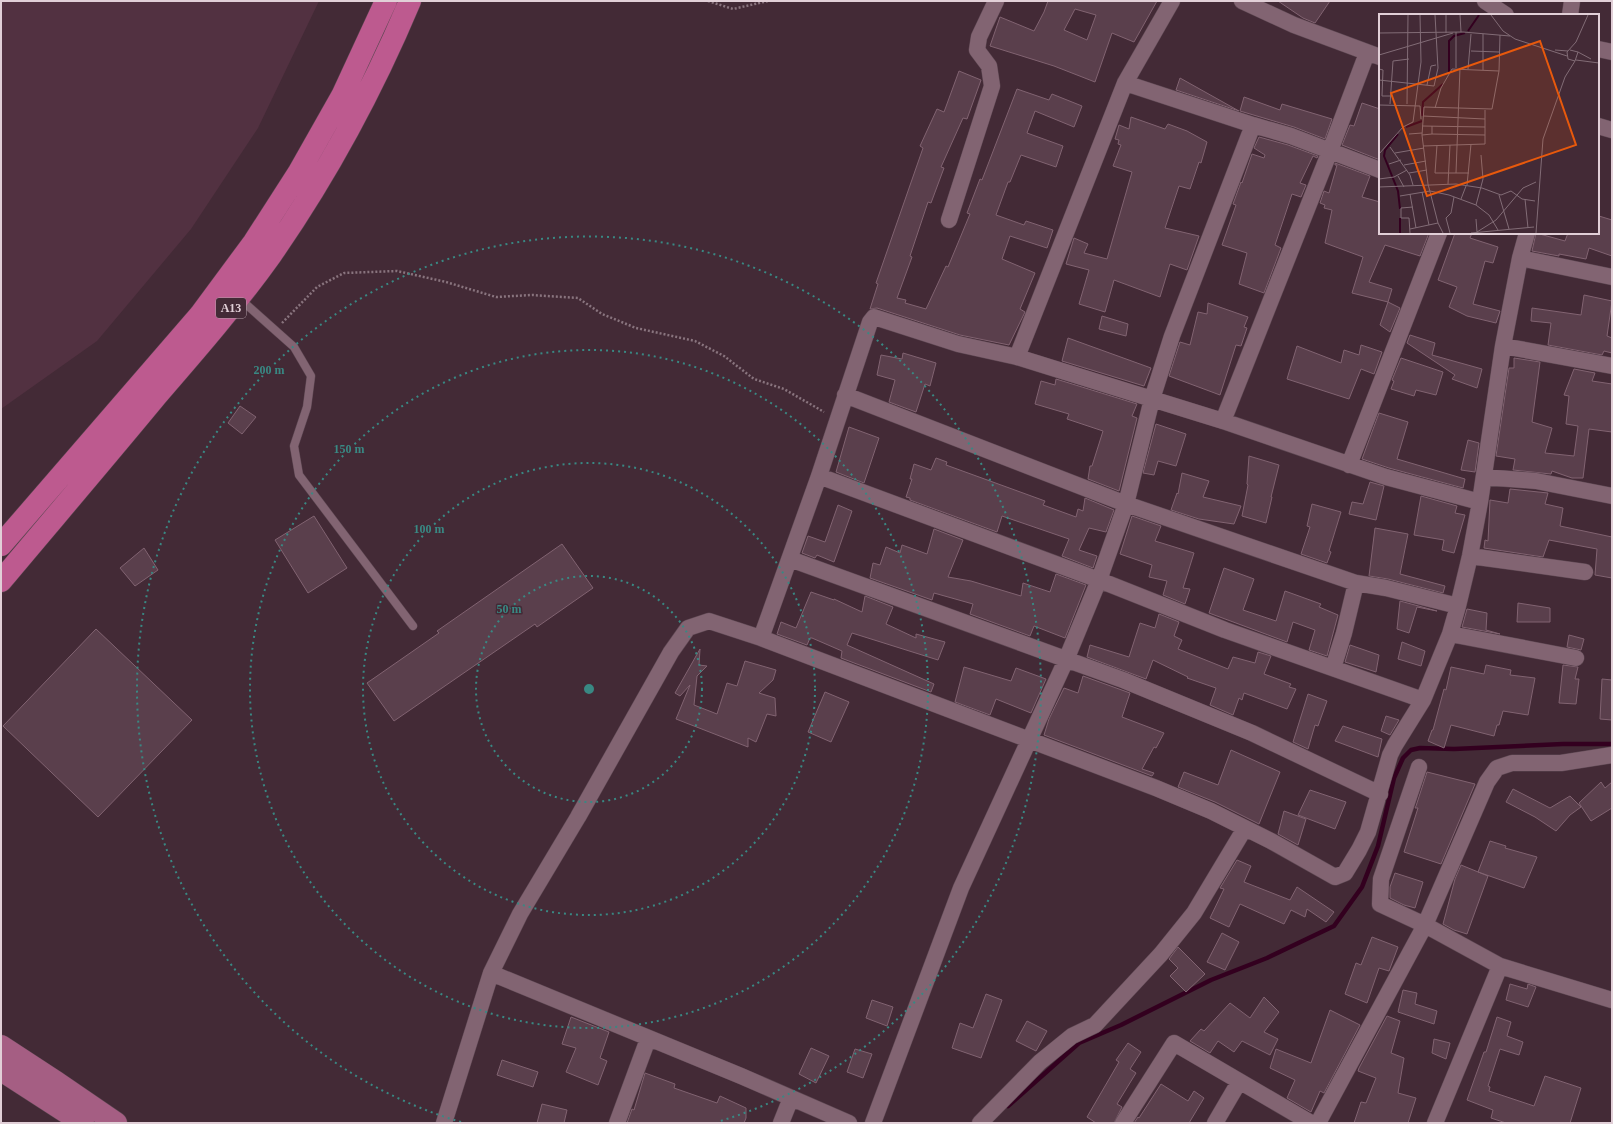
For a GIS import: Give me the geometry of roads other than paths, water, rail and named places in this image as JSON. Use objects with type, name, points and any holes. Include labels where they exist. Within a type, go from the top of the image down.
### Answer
[{"type":"highway","name":"A13","points":[[1,545],[200,315],[254,242],[299,172],[342,96],[386,1]]},
{"type":"highway","name":"A13","points":[[1,581],[239,298],[271,255],[318,183],[361,105],[410,1]]},
{"type":"main road","points":[[1,1046],[116,1123]]},
{"type":"main road","points":[[3,1074],[83,1123]]},
{"type":"street","points":[[949,220],[992,86],[989,66],[977,50],[979,37],[996,1]]},
{"type":"street","points":[[1017,357],[1125,83],[1172,1]]},
{"type":"street","points":[[1223,421],[1330,151],[1374,55],[1294,25],[1242,1]]},
{"type":"street","points":[[1485,1],[1504,14]]},
{"type":"street","points":[[1570,14],[1572,1]]},
{"type":"street","points":[[1599,49],[1612,52]]},
{"type":"street","points":[[1125,83],[1291,136],[1379,170]]},
{"type":"street","points":[[873,1123],[961,888],[1066,660],[1099,580],[1126,504],[1152,399],[1172,336],[1253,125]]},
{"type":"street","points":[[1599,126],[1612,130]]},
{"type":"street","points":[[1349,465],[1439,234]]},
{"type":"street","points":[[444,1123],[491,973],[520,914],[578,817],[671,652],[688,628],[709,621],[761,638],[1156,788],[1211,810],[1335,877],[1345,873],[1368,832],[1380,794],[1386,766],[1395,745],[1423,700],[1450,634],[1458,606],[1470,556],[1480,502],[1503,346],[1520,258],[1527,234]]},
{"type":"street","points":[[1520,258],[1612,277]]},
{"type":"street","points":[[761,638],[819,476],[870,322],[874,317],[958,344],[1017,357],[1223,421],[1386,478],[1480,502]]},
{"type":"street","points":[[1503,346],[1612,366]]},
{"type":"street","points":[[846,395],[1126,504],[1356,582],[1458,606]]},
{"type":"street","points":[[819,476],[1099,580],[1225,630],[1423,700]]},
{"type":"street","points":[[1484,477],[1536,481],[1612,496]]},
{"type":"street","points":[[1470,556],[1585,572]]},
{"type":"street","points":[[790,559],[1123,680],[1252,733],[1380,794]]},
{"type":"street","points":[[1333,668],[1344,633],[1356,582]]},
{"type":"street","points":[[1450,634],[1576,658]]},
{"type":"street","points":[[1318,1123],[1425,925],[1477,803],[1487,782],[1497,768],[1512,763],[1561,763],[1612,755]]},
{"type":"street","points":[[1419,767],[1381,878],[1380,904],[1425,925],[1500,966],[1612,1000]]},
{"type":"street","points":[[980,1123],[1040,1062],[1072,1036],[1095,1025],[1161,954],[1194,913],[1245,828]]},
{"type":"street","points":[[1435,1123],[1500,966]]},
{"type":"street","points":[[491,973],[648,1039],[741,1076],[850,1123]]},
{"type":"street","points":[[617,1123],[648,1039]]},
{"type":"street","points":[[1123,1123],[1174,1043],[1311,1123]]},
{"type":"street","points":[[1215,1123],[1239,1082]]},
{"type":"street","points":[[781,1123],[791,1098]]},
{"type":"lane","points":[[239,298],[294,347],[311,376],[307,407],[294,446],[299,475],[413,626]]},
{"type":"waterway","points":[[1008,1106],[1079,1043],[1121,1025],[1211,980],[1267,958],[1334,926],[1362,887],[1378,846],[1394,778],[1403,758],[1411,750],[1420,748],[1454,749],[1563,744],[1612,744]]}]
